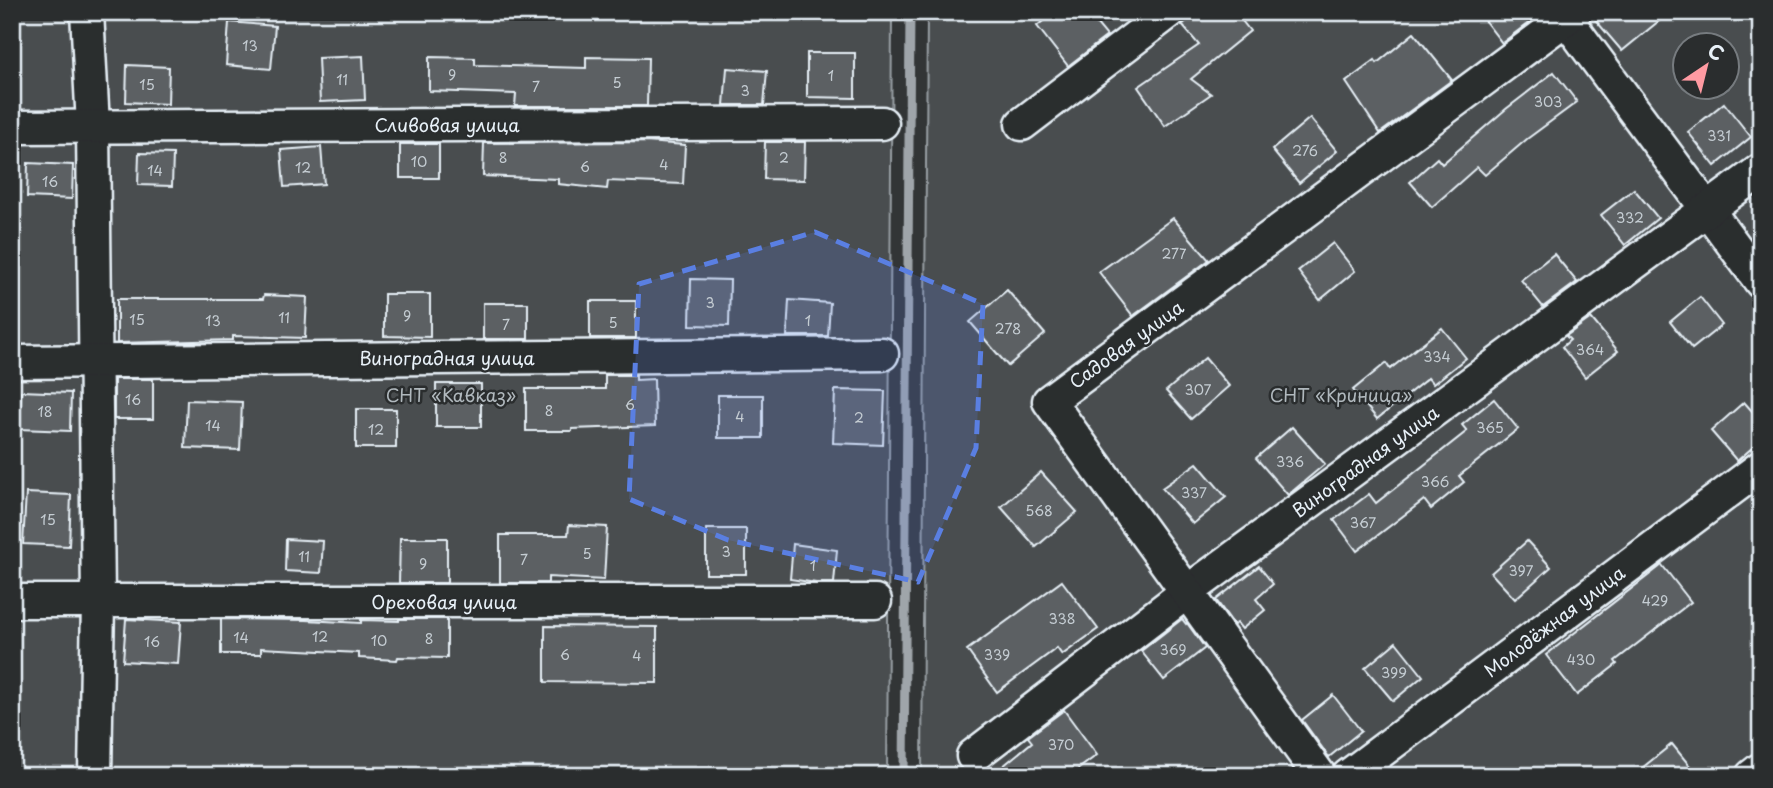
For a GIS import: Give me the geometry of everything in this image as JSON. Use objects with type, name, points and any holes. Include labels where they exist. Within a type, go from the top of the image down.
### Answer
[{"type":"street","points":[[87,12],[93,126],[96,360],[98,601],[95,776]]},
{"type":"street","points":[[1022,124],[1169,12]]},
{"type":"street","points":[[1567,14],[1761,282]]},
{"type":"street","name":"Садовая улица","points":[[1320,776],[1049,401],[1567,14]]},
{"type":"street","name":"Сливовая улица","points":[[12,127],[882,123]]},
{"type":"street","name":"Виноградная улица","points":[[973,756],[1187,592],[1761,170]]},
{"type":"street","name":"Виноградная улица","points":[[12,362],[882,354]]},
{"type":"street","name":"Молодёжная улица","points":[[1348,776],[1761,467]]},
{"type":"street","name":"Ореховая улица","points":[[12,601],[876,601]]},
{"type":"street","points":[[1752,776],[1761,769]]},
{"type":"highlighted area","points":[[815,232],[983,304],[976,448],[918,582],[728,540],[629,499],[639,284]]},
{"type":"green space","name":"СНТ «Кавказ»","points":[[12,12],[892,12],[887,776],[12,776]]},
{"type":"green space","name":"СНТ «Криница»","points":[[927,12],[1761,12],[1761,776],[922,776]]},
{"type":"building","points":[[1054,12],[1087,12],[1107,36],[1068,66],[1037,26]]},
{"type":"building","points":[[1197,12],[1235,12],[1250,31],[1191,79],[1211,94],[1165,126],[1138,87],[1199,45],[1182,25]]},
{"type":"building","points":[[1478,12],[1543,12],[1502,43]]},
{"type":"building","points":[[1593,12],[1670,12],[1622,51],[1592,16]]},
{"type":"building","points":[[229,22],[275,26],[271,69],[226,65]]},
{"type":"building","points":[[1414,33],[1452,80],[1380,133],[1346,82],[1375,60],[1377,63]]},
{"type":"building","points":[[807,53],[855,53],[855,98],[807,97]]},
{"type":"building","points":[[363,56],[365,100],[320,102],[318,58]]},
{"type":"building","points":[[429,57],[475,58],[475,65],[586,68],[586,57],[648,58],[647,106],[515,106],[516,94],[429,91]]},
{"type":"building","points":[[127,65],[169,67],[168,104],[126,102]]},
{"type":"building","points":[[727,68],[767,71],[764,105],[724,105]]},
{"type":"building","points":[[1554,72],[1577,102],[1485,175],[1477,167],[1432,207],[1410,182],[1437,158],[1442,164]]},
{"type":"building","points":[[1724,103],[1751,137],[1715,166],[1688,132]]},
{"type":"building","points":[[1310,118],[1337,151],[1299,183],[1272,150]]},
{"type":"building","points":[[646,142],[685,145],[683,184],[608,181],[607,189],[558,184],[558,179],[483,176],[484,143]]},
{"type":"building","points":[[765,142],[805,142],[804,180],[764,179]]},
{"type":"building","points":[[400,144],[439,144],[439,178],[400,178]]},
{"type":"building","points":[[321,147],[324,184],[284,187],[281,150]]},
{"type":"building","points":[[139,153],[173,154],[172,186],[138,185]]},
{"type":"building","points":[[28,163],[73,165],[72,199],[27,197]]},
{"type":"building","points":[[1634,189],[1658,218],[1625,245],[1601,215]]},
{"type":"building","points":[[1173,218],[1209,260],[1133,316],[1099,272]]},
{"type":"building","points":[[1333,243],[1355,271],[1320,300],[1298,271]]},
{"type":"building","points":[[1554,254],[1577,282],[1543,307],[1521,280]]},
{"type":"building","points":[[691,279],[730,280],[729,326],[690,325]]},
{"type":"building","points":[[1007,290],[1045,334],[1008,366],[970,322]]},
{"type":"building","points":[[384,294],[430,294],[430,337],[384,336]]},
{"type":"building","points":[[264,295],[307,297],[305,338],[233,336],[233,340],[117,343],[117,299],[263,299]]},
{"type":"building","points":[[1700,297],[1722,325],[1692,349],[1670,322]]},
{"type":"building","points":[[789,300],[830,303],[828,336],[787,336]]},
{"type":"building","points":[[590,301],[636,301],[636,338],[590,338]]},
{"type":"building","points":[[483,303],[528,303],[528,339],[483,339]]},
{"type":"building","points":[[1591,318],[1618,351],[1585,377],[1562,347],[1570,340],[1566,336]]},
{"type":"building","points":[[1442,328],[1466,358],[1433,384],[1428,378],[1377,419],[1353,390],[1386,363],[1390,369]]},
{"type":"building","points":[[1205,358],[1229,386],[1191,419],[1166,391]]},
{"type":"building","points":[[605,375],[636,375],[636,380],[654,379],[655,426],[526,431],[526,389],[605,389]]},
{"type":"building","points":[[114,379],[153,379],[153,419],[114,419]]},
{"type":"building","points":[[436,384],[481,384],[481,427],[436,427]]},
{"type":"building","points":[[835,390],[885,391],[883,445],[833,443]]},
{"type":"building","points":[[21,391],[71,393],[70,431],[19,429]]},
{"type":"building","points":[[718,395],[763,395],[763,438],[718,438]]},
{"type":"building","points":[[1494,399],[1518,429],[1459,476],[1464,482],[1431,509],[1424,500],[1357,551],[1334,520],[1369,494],[1376,503],[1467,431],[1462,425]]},
{"type":"building","points":[[187,400],[242,402],[240,450],[185,448]]},
{"type":"building","points":[[1744,402],[1761,421],[1761,440],[1737,461],[1711,431]]},
{"type":"building","points":[[356,409],[396,409],[396,448],[356,448]]},
{"type":"building","points":[[1292,427],[1325,464],[1288,495],[1256,458]]},
{"type":"building","points":[[1197,463],[1226,497],[1193,524],[1162,488]]},
{"type":"building","points":[[1041,472],[1077,512],[1036,547],[1001,507]]},
{"type":"building","points":[[26,493],[71,495],[69,546],[23,544]]},
{"type":"building","points":[[569,525],[607,527],[604,580],[548,577],[548,583],[500,583],[500,535],[568,535]]},
{"type":"building","points":[[706,529],[746,529],[746,574],[706,574]]},
{"type":"building","points":[[400,538],[447,538],[447,583],[399,583]]},
{"type":"building","points":[[286,539],[323,541],[321,573],[285,571]]},
{"type":"building","points":[[1527,541],[1551,567],[1515,599],[1491,573]]},
{"type":"building","points":[[793,544],[837,550],[834,583],[790,579]]},
{"type":"building","points":[[1662,565],[1691,602],[1615,661],[1617,664],[1577,695],[1546,655]]},
{"type":"building","points":[[1259,566],[1273,584],[1256,599],[1265,610],[1242,629],[1237,623],[1234,625],[1216,600]]},
{"type":"building","points":[[1062,581],[1098,629],[1062,655],[1057,648],[997,692],[967,650]]},
{"type":"building","points":[[126,619],[181,622],[178,664],[123,661]]},
{"type":"building","points":[[221,619],[361,623],[361,620],[447,619],[447,658],[359,658],[359,653],[261,648],[261,654],[221,654]]},
{"type":"building","points":[[1182,619],[1205,648],[1164,680],[1141,651]]},
{"type":"building","points":[[545,626],[657,627],[657,683],[545,682]]},
{"type":"building","points":[[1396,642],[1423,676],[1393,701],[1365,668]]},
{"type":"building","points":[[1333,695],[1361,731],[1329,757],[1302,720]]},
{"type":"building","points":[[1064,710],[1097,755],[1069,776],[991,776],[1032,742],[1028,737]]},
{"type":"building","points":[[1672,744],[1698,776],[1632,776]]},
{"type":"waterway","points":[[904,776],[910,12]]}]
